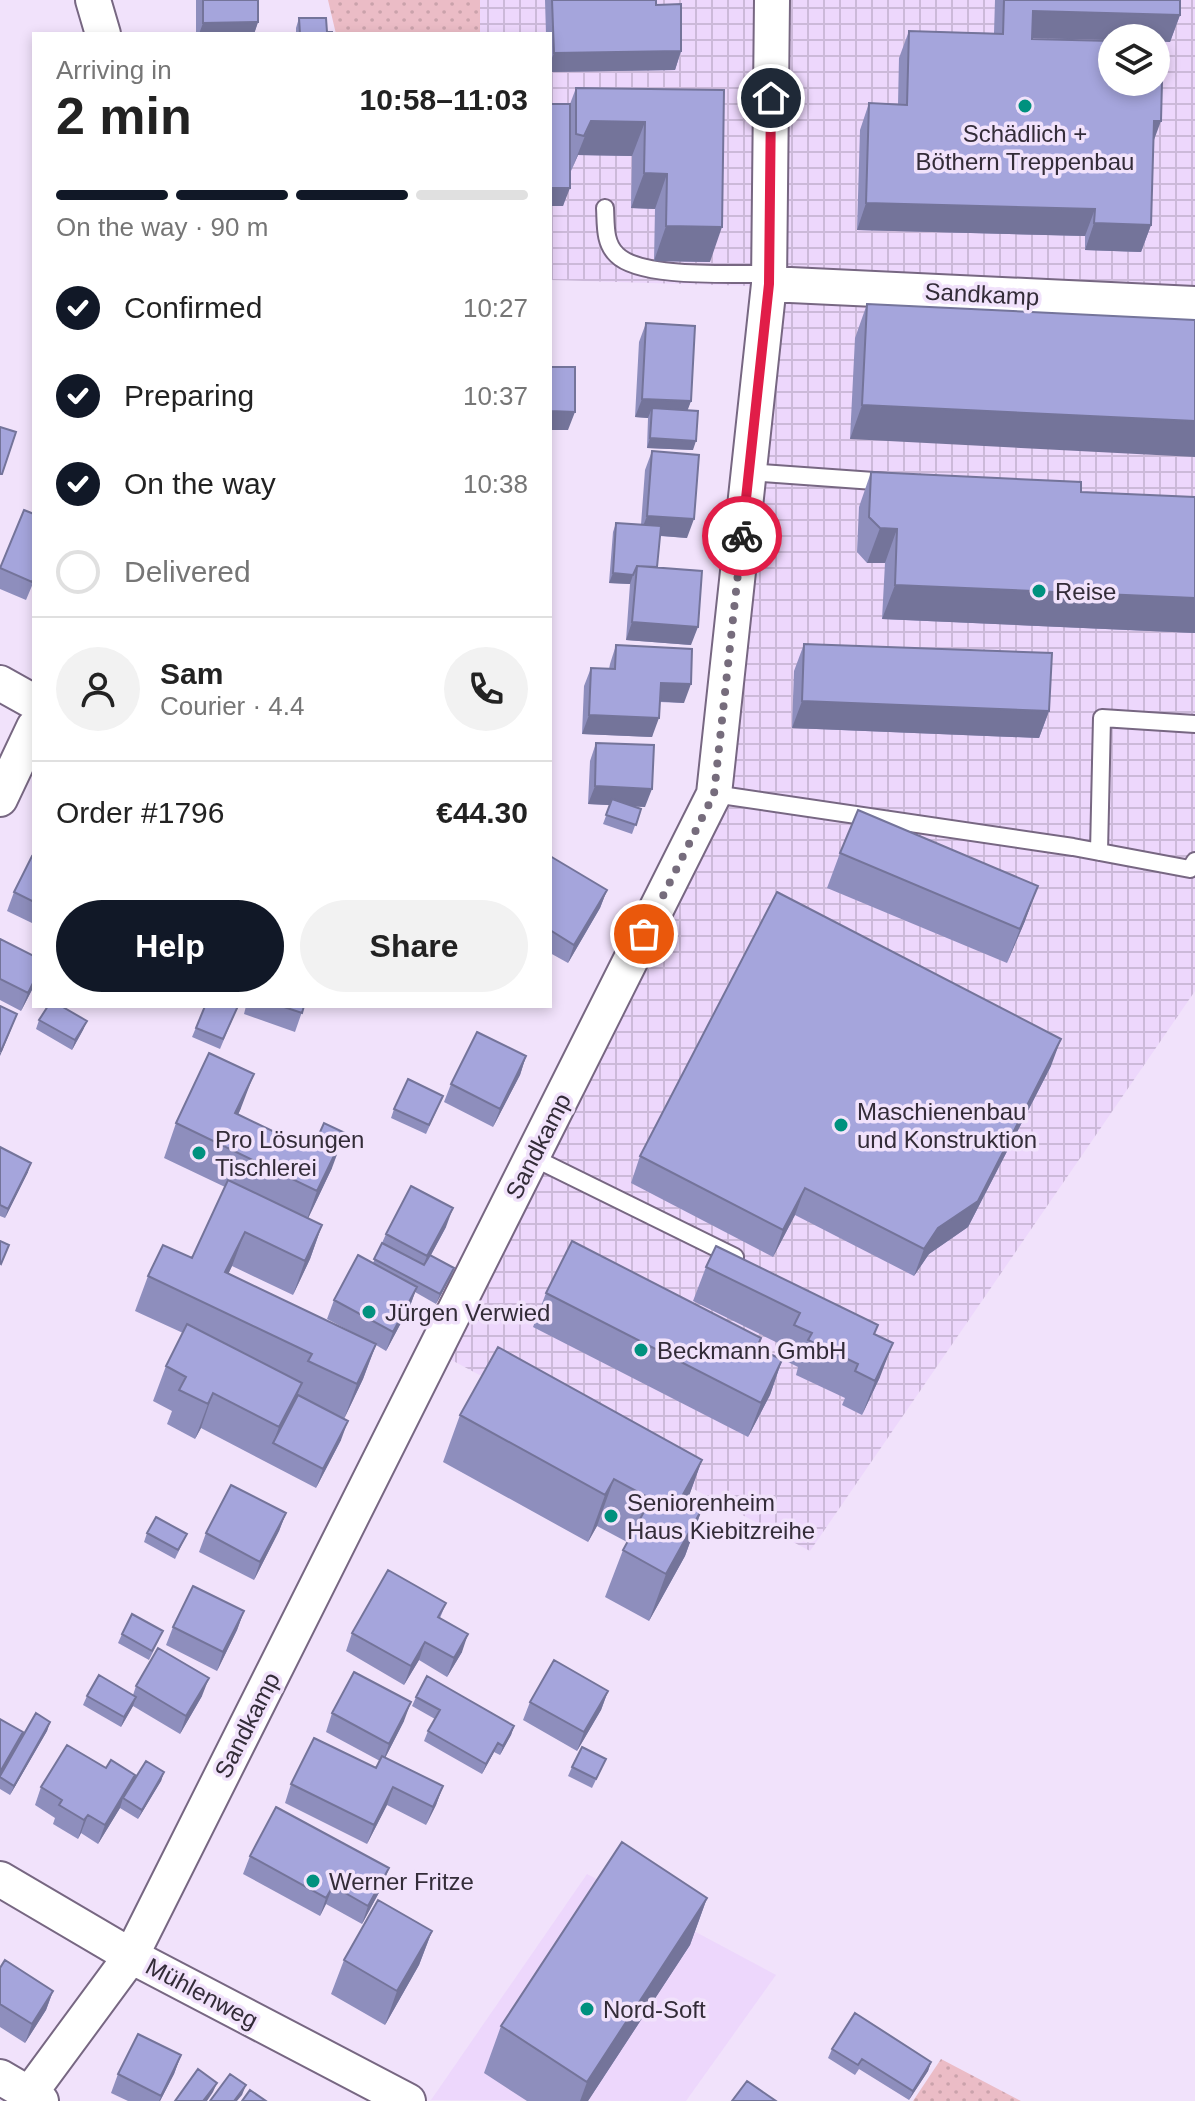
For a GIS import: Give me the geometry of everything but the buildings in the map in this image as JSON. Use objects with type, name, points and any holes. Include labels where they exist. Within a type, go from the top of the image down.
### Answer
[{"type":"street","points":[[93,0],[102,32]]},
{"type":"street","name":"Sandkamp","points":[[36,2097],[131,1956],[714,794],[769,279],[772,0]]},
{"type":"street","name":"Sandkamp","points":[[769,279],[1195,304]]},
{"type":"street","points":[[0,683],[32,701]]},
{"type":"street","points":[[0,799],[32,731]]},
{"type":"street","name":"Mühlenweg","points":[[0,1879],[131,1956],[408,2101]]},
{"type":"street","points":[[0,2077],[36,2097]]},
{"type":"lane","points":[[605,208],[607,238],[615,254],[630,264],[652,270],[769,279]]},
{"type":"lane","points":[[749,472],[909,483]]},
{"type":"lane","points":[[1099,852],[1102,718],[1195,724]]},
{"type":"lane","points":[[714,794],[1099,852],[1190,869],[1195,861]]},
{"type":"lane","points":[[532,1157],[755,1266]]},
{"type":"shaded area","points":[[328,0],[480,0],[480,32],[336,32]]},
{"type":"shaded area","points":[[480,0],[1195,0],[1195,991],[810,1551],[427,1347],[700,797],[751,286],[552,280],[552,32],[480,32]]},
{"type":"shaded area","points":[[587,1874],[776,1975],[686,2101],[431,2100]]},
{"type":"shaded area","points":[[941,2059],[1021,2101],[913,2101]]},
{"type":"way so far","points":[[644,934],[714,794],[742,536]]},
{"type":"place","name":"Schädlich + Böthern Treppenbau","points":[[1025,106]]},
{"type":"place","name":"Reise","points":[[1039,591]]},
{"type":"place","name":"Maschienenbau und Konstruktion","points":[[841,1125]]},
{"type":"place","name":"Pro Lösungen Tischlerei","points":[[199,1153]]},
{"type":"place","name":"Jürgen Verwied","points":[[369,1312]]},
{"type":"place","name":"Beckmann GmbH","points":[[641,1350]]},
{"type":"place","name":"Seniorenheim Haus Kiebitzreihe","points":[[611,1516]]},
{"type":"place","name":"Werner Fritze","points":[[313,1881]]},
{"type":"place","name":"Nord-Soft","points":[[587,2009]]},
{"type":"route","points":[[742,536],[769,284],[771,98]]}]
